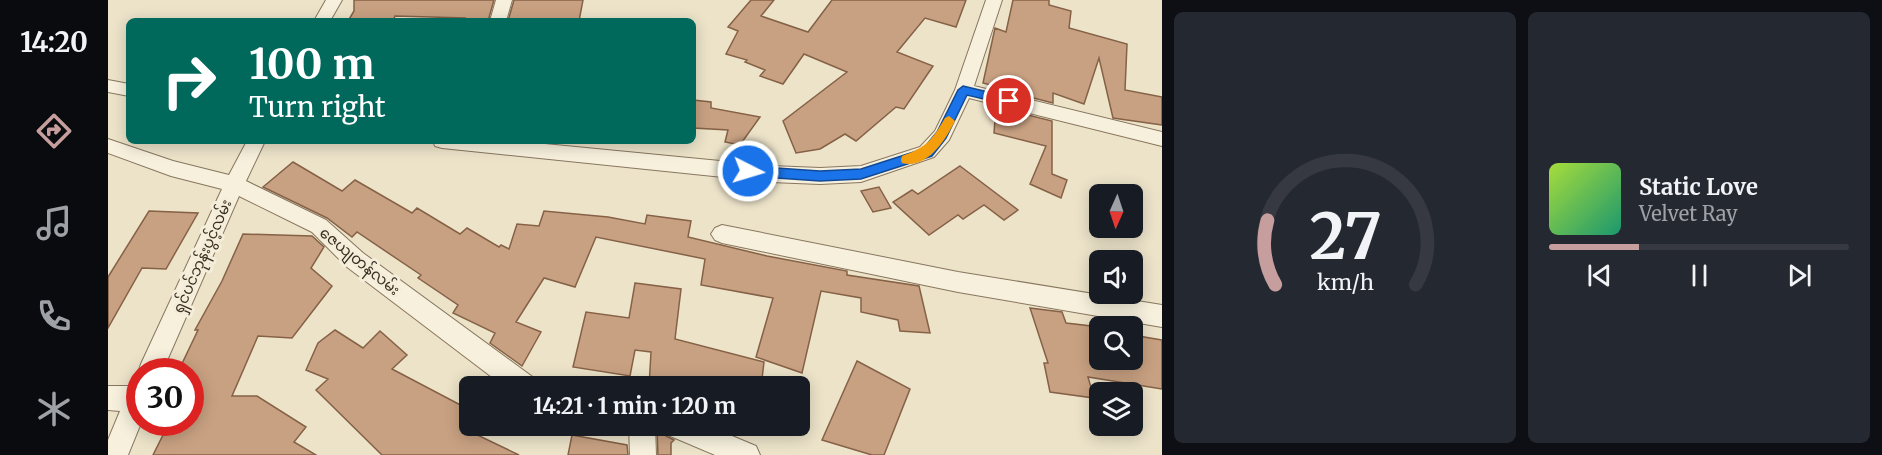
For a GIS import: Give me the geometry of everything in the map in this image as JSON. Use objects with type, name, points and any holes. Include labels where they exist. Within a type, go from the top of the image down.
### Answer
[{"type":"street","points":[[324,18],[334,0]]},
{"type":"street","points":[[499,18],[504,0]]},
{"type":"street","points":[[485,144],[771,174],[820,176],[861,174],[927,152],[942,135],[963,90],[994,0]]},
{"type":"street","points":[[108,86],[126,89]]},
{"type":"street","points":[[963,90],[1162,139]]},
{"type":"street","name":"ရှင်ပင်ဘုန်းပွင့်လမ်း","points":[[156,358],[234,184],[254,144]]},
{"type":"street","name":"ဇေယျတန်လမ်း","points":[[108,146],[171,168],[234,184],[319,226],[356,260],[510,376]]},
{"type":"street","points":[[722,234],[958,282],[1162,316]]},
{"type":"street","points":[[108,398],[126,397]]},
{"type":"street","points":[[115,455],[126,428]]},
{"type":"street","points":[[642,436],[643,455]]},
{"type":"street","points":[[701,436],[747,455]]},
{"type":"building","points":[[354,0],[494,0],[489,18],[395,16],[394,18],[350,18],[354,11]]},
{"type":"building","points":[[514,0],[583,0],[580,18],[509,18]]},
{"type":"building","points":[[751,0],[774,0],[761,16],[808,32],[832,0],[966,0],[956,27],[925,18],[897,52],[933,66],[904,109],[896,107],[856,141],[845,134],[820,149],[796,153],[783,121],[847,72],[804,54],[783,84],[760,76],[765,70],[745,62],[747,60],[726,54],[738,31],[728,27]]},
{"type":"building","points":[[1013,0],[1049,0],[1049,5],[1071,11],[1069,28],[1127,44],[1125,90],[1162,97],[1162,125],[1113,118],[1099,58],[1084,104],[1053,93],[1053,103],[983,83],[995,28],[1006,32]]},
{"type":"building","points":[[696,100],[711,102],[711,108],[760,117],[740,145],[725,142],[728,130],[696,128]]},
{"type":"building","points":[[996,107],[1052,121],[1052,174],[1067,180],[1061,198],[1030,184],[1046,146],[994,133]]},
{"type":"building","points":[[293,162],[342,191],[355,180],[412,213],[417,208],[460,234],[467,228],[499,247],[501,245],[509,249],[517,224],[539,226],[544,211],[608,217],[645,224],[647,215],[691,221],[688,237],[767,256],[847,271],[847,275],[919,286],[930,333],[900,331],[898,320],[861,312],[861,298],[821,291],[802,373],[756,357],[773,298],[701,285],[705,259],[596,237],[575,287],[544,278],[516,322],[541,332],[522,366],[490,343],[495,333],[453,313],[458,305],[418,278],[421,275],[357,232],[352,237],[327,218],[263,187]]},
{"type":"building","points":[[960,166],[1018,210],[1004,220],[984,205],[963,219],[958,215],[929,235],[893,202],[912,190],[918,194]]},
{"type":"building","points":[[879,187],[891,208],[873,212],[861,191]]},
{"type":"building","points":[[149,211],[198,213],[166,269],[142,268],[108,328],[108,277]]},
{"type":"building","points":[[243,234],[312,236],[324,247],[311,268],[332,286],[292,338],[258,336],[232,396],[257,396],[306,427],[294,442],[316,455],[153,455],[162,436],[204,436],[204,358],[185,358],[198,330],[195,330],[222,281]]},
{"type":"building","points":[[635,283],[681,289],[675,339],[764,362],[762,376],[650,376],[651,352],[635,350],[630,376],[573,367],[586,312],[629,318]]},
{"type":"building","points":[[1030,308],[1062,312],[1066,323],[1089,326],[1089,370],[1143,370],[1143,337],[1162,340],[1162,389],[1143,386],[1143,382],[1119,382],[1088,377],[1089,397],[1050,392],[1044,363],[1048,363]]},
{"type":"building","points":[[335,330],[363,348],[380,331],[407,355],[392,369],[459,404],[459,436],[479,436],[519,455],[382,455],[316,390],[328,379],[306,370],[318,343]]},
{"type":"building","points":[[857,361],[910,389],[884,455],[872,455],[822,440]]},
{"type":"building","points":[[572,436],[578,436],[627,445],[628,455],[568,455]]},
{"type":"building","points":[[657,436],[666,436],[674,440],[671,443],[671,455],[658,455]]},
{"type":"slow traffic","points":[[907,160],[927,152],[942,135],[949,121]]},
{"type":"route","points":[[748,171],[820,176],[861,174],[927,152],[942,135],[963,90],[1009,101]]}]
